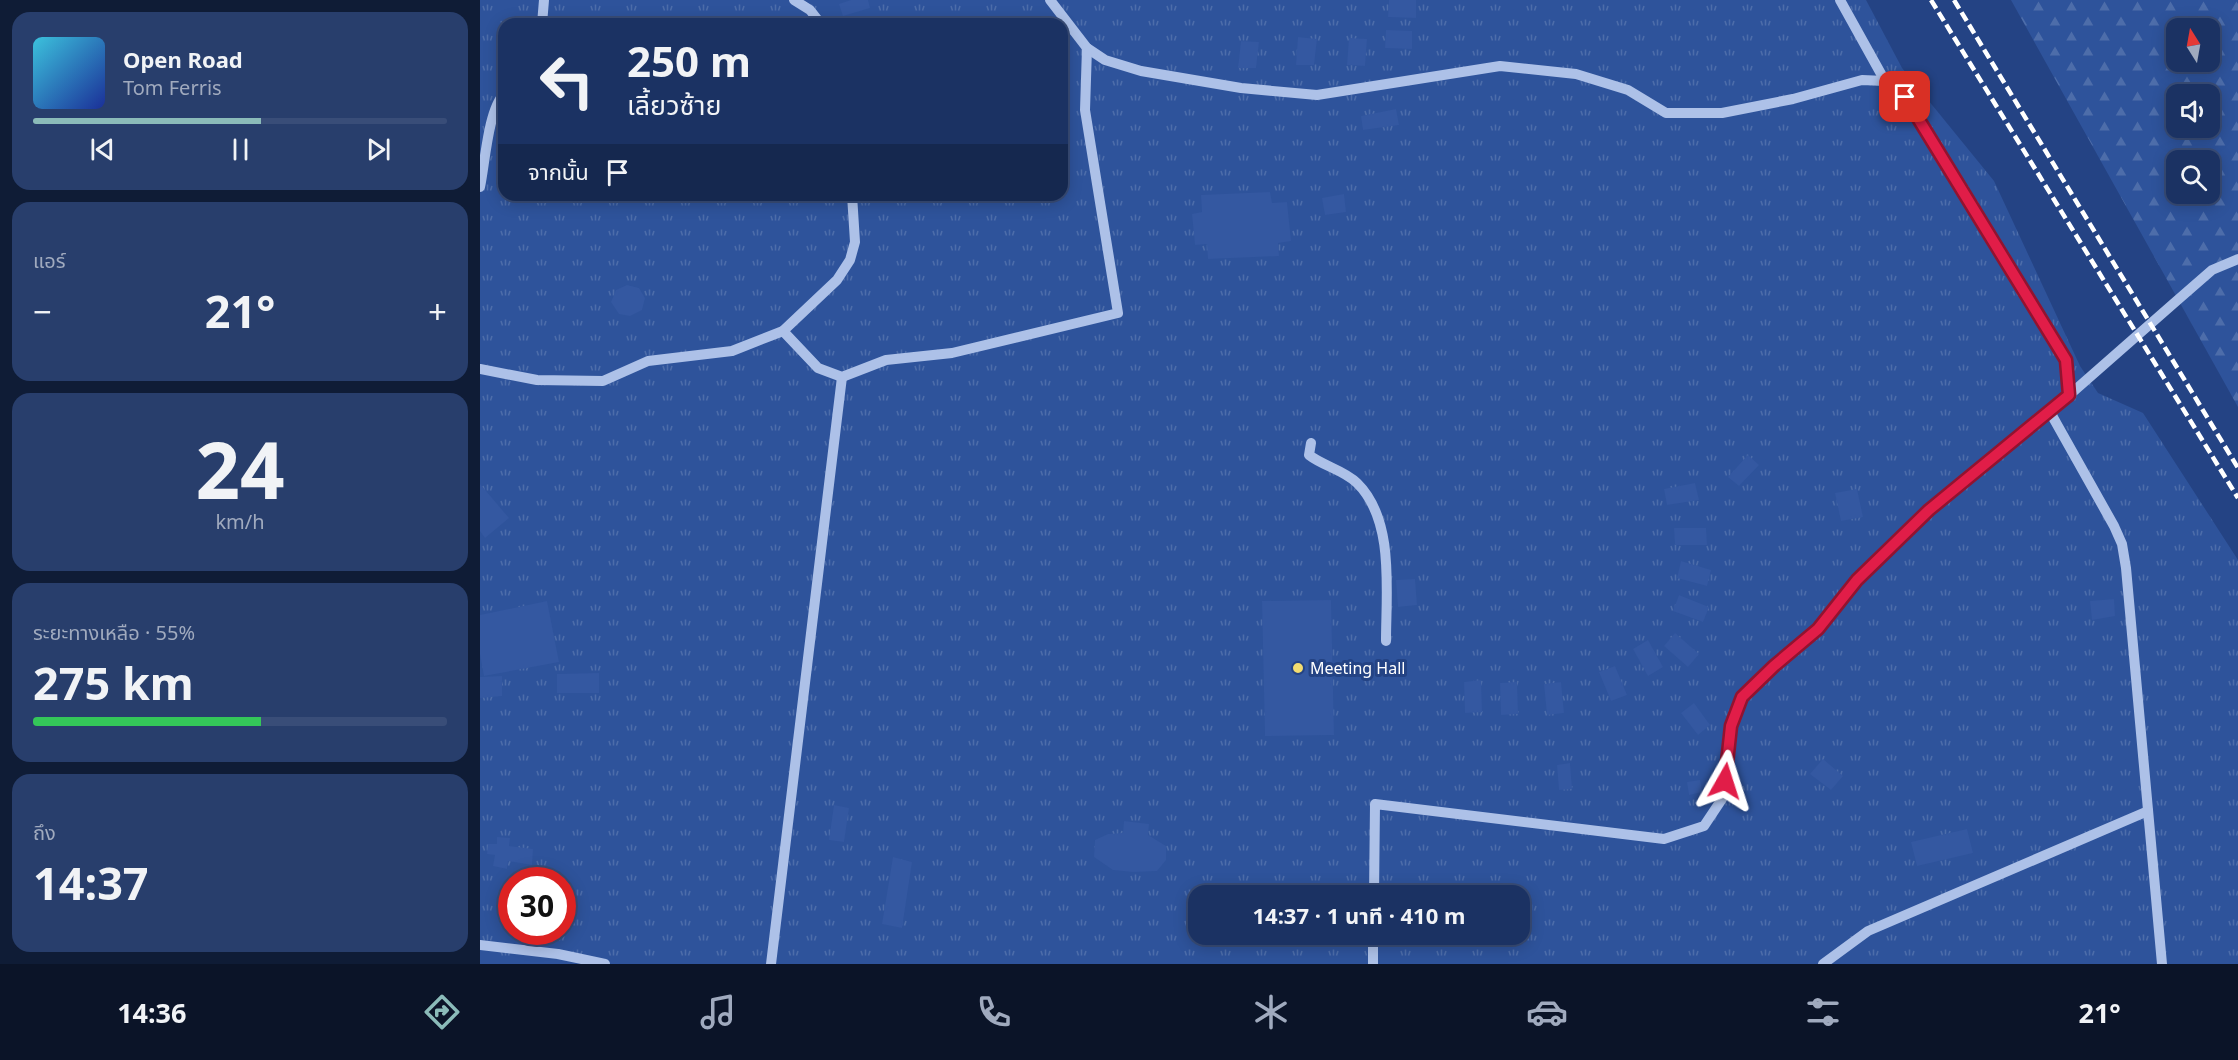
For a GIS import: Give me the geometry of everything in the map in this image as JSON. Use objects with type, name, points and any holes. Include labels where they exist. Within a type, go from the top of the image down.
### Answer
[{"type":"street","points":[[542,18],[544,0]]},
{"type":"street","points":[[794,0],[810,10],[816,18]]},
{"type":"street","points":[[1050,0],[1064,18]]},
{"type":"street","points":[[1840,0],[1885,81],[1905,97],[2066,360],[2069,395]]},
{"type":"street","points":[[1068,23],[1087,48],[1105,60],[1141,71],[1241,88],[1317,95],[1500,66],[1576,74],[1628,90],[1666,113],[1722,113],[1793,99],[1862,80],[1885,81]]},
{"type":"street","points":[[783,331],[818,368],[842,377],[886,360],[952,353],[1118,313],[1085,110],[1087,48]]},
{"type":"street","points":[[480,187],[488,135],[498,102]]},
{"type":"street","points":[[480,369],[537,380],[603,381],[648,361],[732,351],[783,331],[837,280],[850,260],[855,242],[852,201]]},
{"type":"street","points":[[1374,885],[1375,804],[1664,839],[1704,826],[1722,799],[1731,726],[1742,697],[1818,629],[1857,580],[1929,510],[2050,412],[2212,270],[2238,259]]},
{"type":"street","points":[[771,964],[842,377]]},
{"type":"street","points":[[2050,412],[2122,544],[2162,964]]},
{"type":"street","points":[[1311,443],[1309,455],[1356,482],[1377,511],[1386,571],[1386,642]]},
{"type":"street","points":[[1823,964],[1868,931],[2148,811]]},
{"type":"street","points":[[480,945],[558,954],[605,964]]},
{"type":"street","points":[[1373,945],[1373,964]]},
{"type":"green space","points":[[480,0],[1866,0],[1902,68],[1994,181],[2080,366],[2098,393],[2143,413],[2238,560],[2238,964],[480,964]]},
{"type":"green space","points":[[2011,0],[2238,0],[2238,407]]},
{"type":"building","points":[[851,0],[868,0],[870,8],[843,16],[839,4]]},
{"type":"building","points":[[1389,0],[1416,0],[1416,18],[1388,17]]},
{"type":"building","points":[[1386,30],[1412,31],[1412,49],[1385,48]]},
{"type":"building","points":[[1298,37],[1317,39],[1314,65],[1296,65]]},
{"type":"building","points":[[1349,38],[1367,39],[1365,66],[1347,65]]},
{"type":"building","points":[[1241,41],[1259,42],[1256,68],[1238,68]]},
{"type":"building","points":[[1396,109],[1399,125],[1363,130],[1361,116]]},
{"type":"building","points":[[1270,192],[1272,203],[1287,202],[1291,241],[1278,243],[1279,256],[1208,259],[1207,244],[1195,245],[1192,214],[1202,212],[1201,195]]},
{"type":"building","points":[[1344,194],[1346,212],[1325,215],[1322,198]]},
{"type":"building","points":[[627,285],[639,288],[645,298],[642,310],[630,316],[619,314],[611,302],[616,290]]},
{"type":"building","points":[[1748,455],[1759,465],[1739,486],[1728,477]]},
{"type":"building","points":[[1695,483],[1699,500],[1667,505],[1664,489]]},
{"type":"building","points":[[480,484],[509,518],[485,538],[480,531]]},
{"type":"building","points":[[1857,489],[1863,517],[1841,521],[1835,493]]},
{"type":"building","points":[[1674,528],[1706,528],[1707,545],[1675,545]]},
{"type":"building","points":[[1681,561],[1711,570],[1707,586],[1677,578]]},
{"type":"building","points":[[1415,579],[1417,605],[1398,607],[1396,580]]},
{"type":"building","points":[[1679,595],[1709,607],[1703,622],[1673,611]]},
{"type":"building","points":[[2114,599],[2115,616],[2092,620],[2090,601]]},
{"type":"building","name":"Meeting Hall","points":[[1331,600],[1334,735],[1265,736],[1262,601]]},
{"type":"building","points":[[547,601],[559,662],[484,676],[480,654],[480,615]]},
{"type":"building","points":[[1675,633],[1699,654],[1688,667],[1664,646]]},
{"type":"building","points":[[1648,640],[1663,667],[1648,676],[1633,649]]},
{"type":"building","points":[[1615,666],[1627,695],[1611,701],[1599,672]]},
{"type":"building","points":[[599,673],[599,693],[557,693],[557,674]]},
{"type":"building","points":[[502,676],[502,696],[480,698],[480,677]]},
{"type":"building","points":[[1481,680],[1482,712],[1465,713],[1464,682]]},
{"type":"building","points":[[1517,682],[1518,714],[1501,715],[1500,683]]},
{"type":"building","points":[[1561,682],[1564,713],[1547,715],[1544,684]]},
{"type":"building","points":[[1694,703],[1710,725],[1698,735],[1681,713]]},
{"type":"building","points":[[1823,759],[1843,776],[1831,790],[1810,774]]},
{"type":"building","points":[[1570,763],[1572,789],[1559,790],[1557,765]]},
{"type":"building","points":[[1700,780],[1702,792],[1689,795],[1687,782]]},
{"type":"building","points":[[834,805],[849,808],[844,842],[829,840]]},
{"type":"building","points":[[1124,821],[1149,824],[1148,835],[1166,846],[1166,860],[1157,871],[1113,870],[1094,857],[1095,840],[1108,834],[1123,833]]},
{"type":"building","points":[[1967,829],[1973,853],[1917,866],[1911,842]]},
{"type":"building","points":[[497,837],[510,838],[509,846],[533,849],[532,865],[508,861],[507,867],[493,866],[495,855],[487,854],[488,844],[497,844]]},
{"type":"building","points":[[893,857],[912,862],[902,928],[882,924]]},
{"type":"railway","points":[[1931,0],[2238,498]]},
{"type":"railway","points":[[1954,0],[2238,468]]},
{"type":"place","name":"Meeting Hall","points":[[1298,668]]},
{"type":"route","points":[[1725,781],[1731,726],[1742,697],[1818,629],[1857,580],[1929,510],[2069,395],[2066,360],[1905,97]]}]
